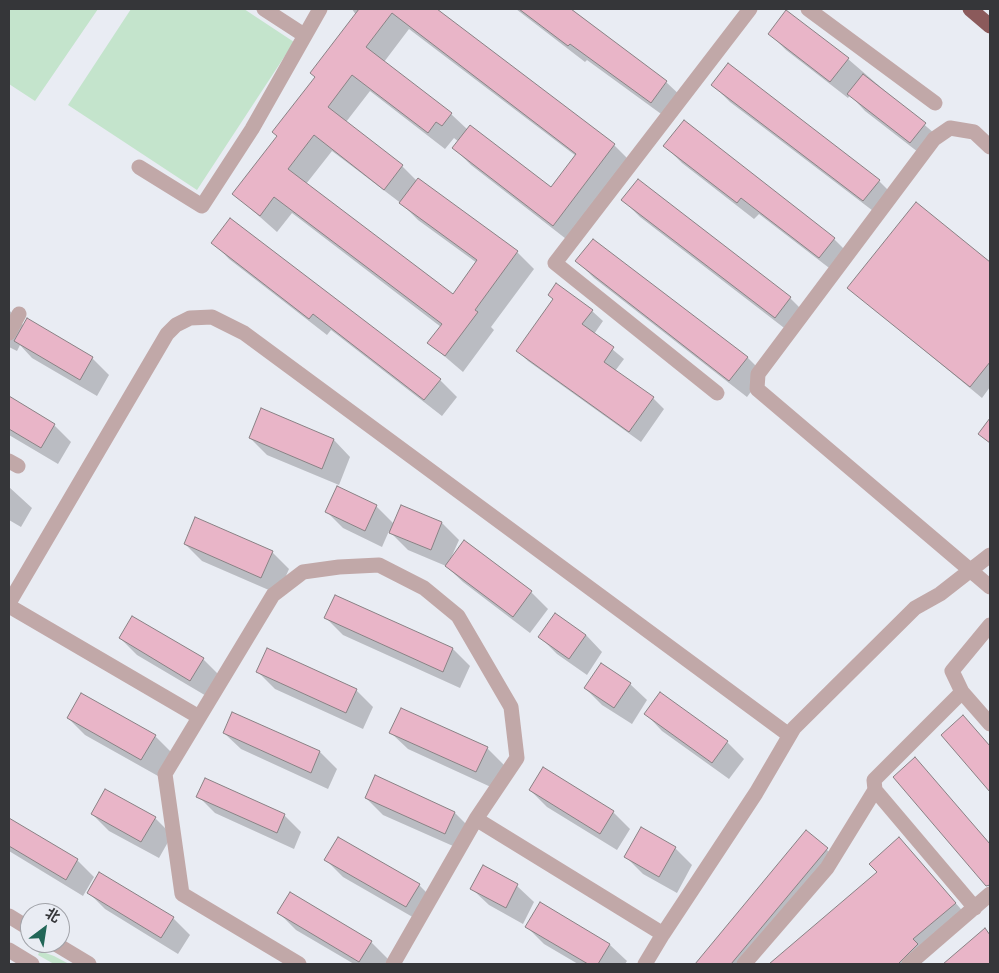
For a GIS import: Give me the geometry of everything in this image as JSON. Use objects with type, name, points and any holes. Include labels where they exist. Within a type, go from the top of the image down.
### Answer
[{"type":"highway","points":[[970,9],[990,26]]},
{"type":"street","points":[[264,9],[304,35]]},
{"type":"street","points":[[139,167],[202,206],[252,129],[320,9]]},
{"type":"street","points":[[717,393],[555,263],[750,9]]},
{"type":"street","points":[[808,9],[935,103]]},
{"type":"street","points":[[990,146],[974,132],[950,128],[934,139],[758,374],[757,389],[990,587]]},
{"type":"street","points":[[9,333],[19,314]]},
{"type":"street","points":[[199,717],[9,604],[163,339],[176,324],[190,318],[212,317],[244,333],[789,735]]},
{"type":"street","points":[[644,964],[756,793],[789,735],[915,608],[940,594],[990,555]]},
{"type":"street","points":[[299,964],[182,894],[165,774],[272,595],[303,572],[339,567],[379,565],[424,588],[458,616],[511,707],[517,758],[476,820],[393,964]]},
{"type":"street","points":[[990,625],[952,671],[962,692],[990,724]]},
{"type":"street","points":[[744,964],[827,868],[875,790],[874,780],[962,692]]},
{"type":"street","points":[[875,790],[984,904],[909,964]]},
{"type":"street","points":[[476,820],[663,934]]},
{"type":"street","points":[[9,916],[20,923]]},
{"type":"street","points":[[9,950],[32,964]]},
{"type":"street","points":[[70,953],[89,964]]},
{"type":"green space","points":[[9,9],[98,9],[35,101],[9,84]]},
{"type":"green space","points":[[131,9],[244,9],[294,42],[197,190],[68,105]]},
{"type":"green space","points":[[39,953],[46,953],[69,964],[54,964],[38,955]]},
{"type":"building","points":[[359,9],[437,9],[615,144],[553,226],[452,148],[470,125],[551,187],[576,154],[392,13],[366,47],[452,113],[442,126],[436,122],[428,133],[352,75],[328,107],[403,165],[384,190],[314,135],[288,169],[453,294],[477,260],[399,203],[418,178],[518,251],[475,310],[478,312],[445,356],[427,343],[442,324],[274,197],[260,216],[232,194],[277,136],[272,132],[315,77],[310,73]]},
{"type":"building","points":[[519,9],[571,9],[667,81],[651,103],[570,44],[568,46]]},
{"type":"building","points":[[786,10],[849,58],[830,82],[768,34]]},
{"type":"building","points":[[728,63],[880,180],[863,201],[711,85]]},
{"type":"building","points":[[863,74],[926,123],[910,143],[847,94]]},
{"type":"building","points":[[684,120],[835,238],[819,258],[741,198],[737,203],[663,146]]},
{"type":"building","points":[[638,179],[791,297],[775,318],[621,200]]},
{"type":"building","points":[[916,202],[990,262],[990,362],[970,387],[847,288]]},
{"type":"building","points":[[230,218],[441,379],[424,400],[313,314],[309,319],[211,243]]},
{"type":"building","points":[[593,239],[748,357],[729,381],[575,261]]},
{"type":"building","points":[[556,283],[593,310],[582,324],[614,347],[604,362],[654,397],[629,432],[516,351],[553,299],[548,295]]},
{"type":"building","points":[[27,318],[93,357],[80,380],[14,341]]},
{"type":"building","points":[[9,396],[55,424],[41,448],[9,429]]},
{"type":"building","points":[[261,408],[334,439],[322,469],[249,438]]},
{"type":"building","points":[[990,418],[990,443],[978,434]]},
{"type":"building","points":[[337,486],[377,505],[365,531],[325,512]]},
{"type":"building","points":[[401,505],[442,522],[431,550],[389,533]]},
{"type":"building","points":[[195,517],[273,551],[261,578],[184,544]]},
{"type":"building","points":[[464,540],[532,591],[513,617],[445,566]]},
{"type":"building","points":[[335,595],[453,648],[443,672],[324,618]]},
{"type":"building","points":[[555,613],[586,635],[569,659],[538,637]]},
{"type":"building","points":[[132,616],[204,658],[190,681],[119,638]]},
{"type":"building","points":[[267,648],[357,689],[346,713],[256,672]]},
{"type":"building","points":[[601,663],[631,683],[614,708],[584,688]]},
{"type":"building","points":[[660,692],[728,741],[712,763],[644,714]]},
{"type":"building","points":[[81,693],[156,735],[141,760],[67,718]]},
{"type":"building","points":[[401,708],[488,747],[476,772],[389,733]]},
{"type":"building","points":[[232,712],[320,751],[311,773],[223,733]]},
{"type":"building","points":[[963,715],[990,746],[990,792],[941,735]]},
{"type":"building","points":[[915,757],[990,844],[990,885],[986,886],[893,777]]},
{"type":"building","points":[[543,767],[614,811],[600,834],[529,790]]},
{"type":"building","points":[[375,775],[455,812],[445,834],[365,798]]},
{"type":"building","points":[[205,778],[285,814],[277,833],[196,797]]},
{"type":"building","points":[[105,789],[156,817],[141,842],[91,814]]},
{"type":"building","points":[[9,818],[78,859],[66,880],[9,846]]},
{"type":"building","points":[[641,827],[676,847],[659,877],[624,857]]},
{"type":"building","points":[[806,830],[828,848],[731,964],[695,964]]},
{"type":"building","points":[[338,837],[420,884],[406,907],[324,860]]},
{"type":"building","points":[[899,837],[956,903],[913,939],[918,944],[898,964],[769,964],[877,872],[869,864]]},
{"type":"building","points":[[483,865],[518,884],[506,908],[470,889]]},
{"type":"building","points":[[99,872],[174,917],[161,938],[87,893]]},
{"type":"building","points":[[290,892],[372,941],[359,962],[277,913]]},
{"type":"building","points":[[540,902],[610,944],[598,964],[588,964],[525,927]]},
{"type":"building","points":[[985,928],[990,935],[990,964],[943,964]]}]
